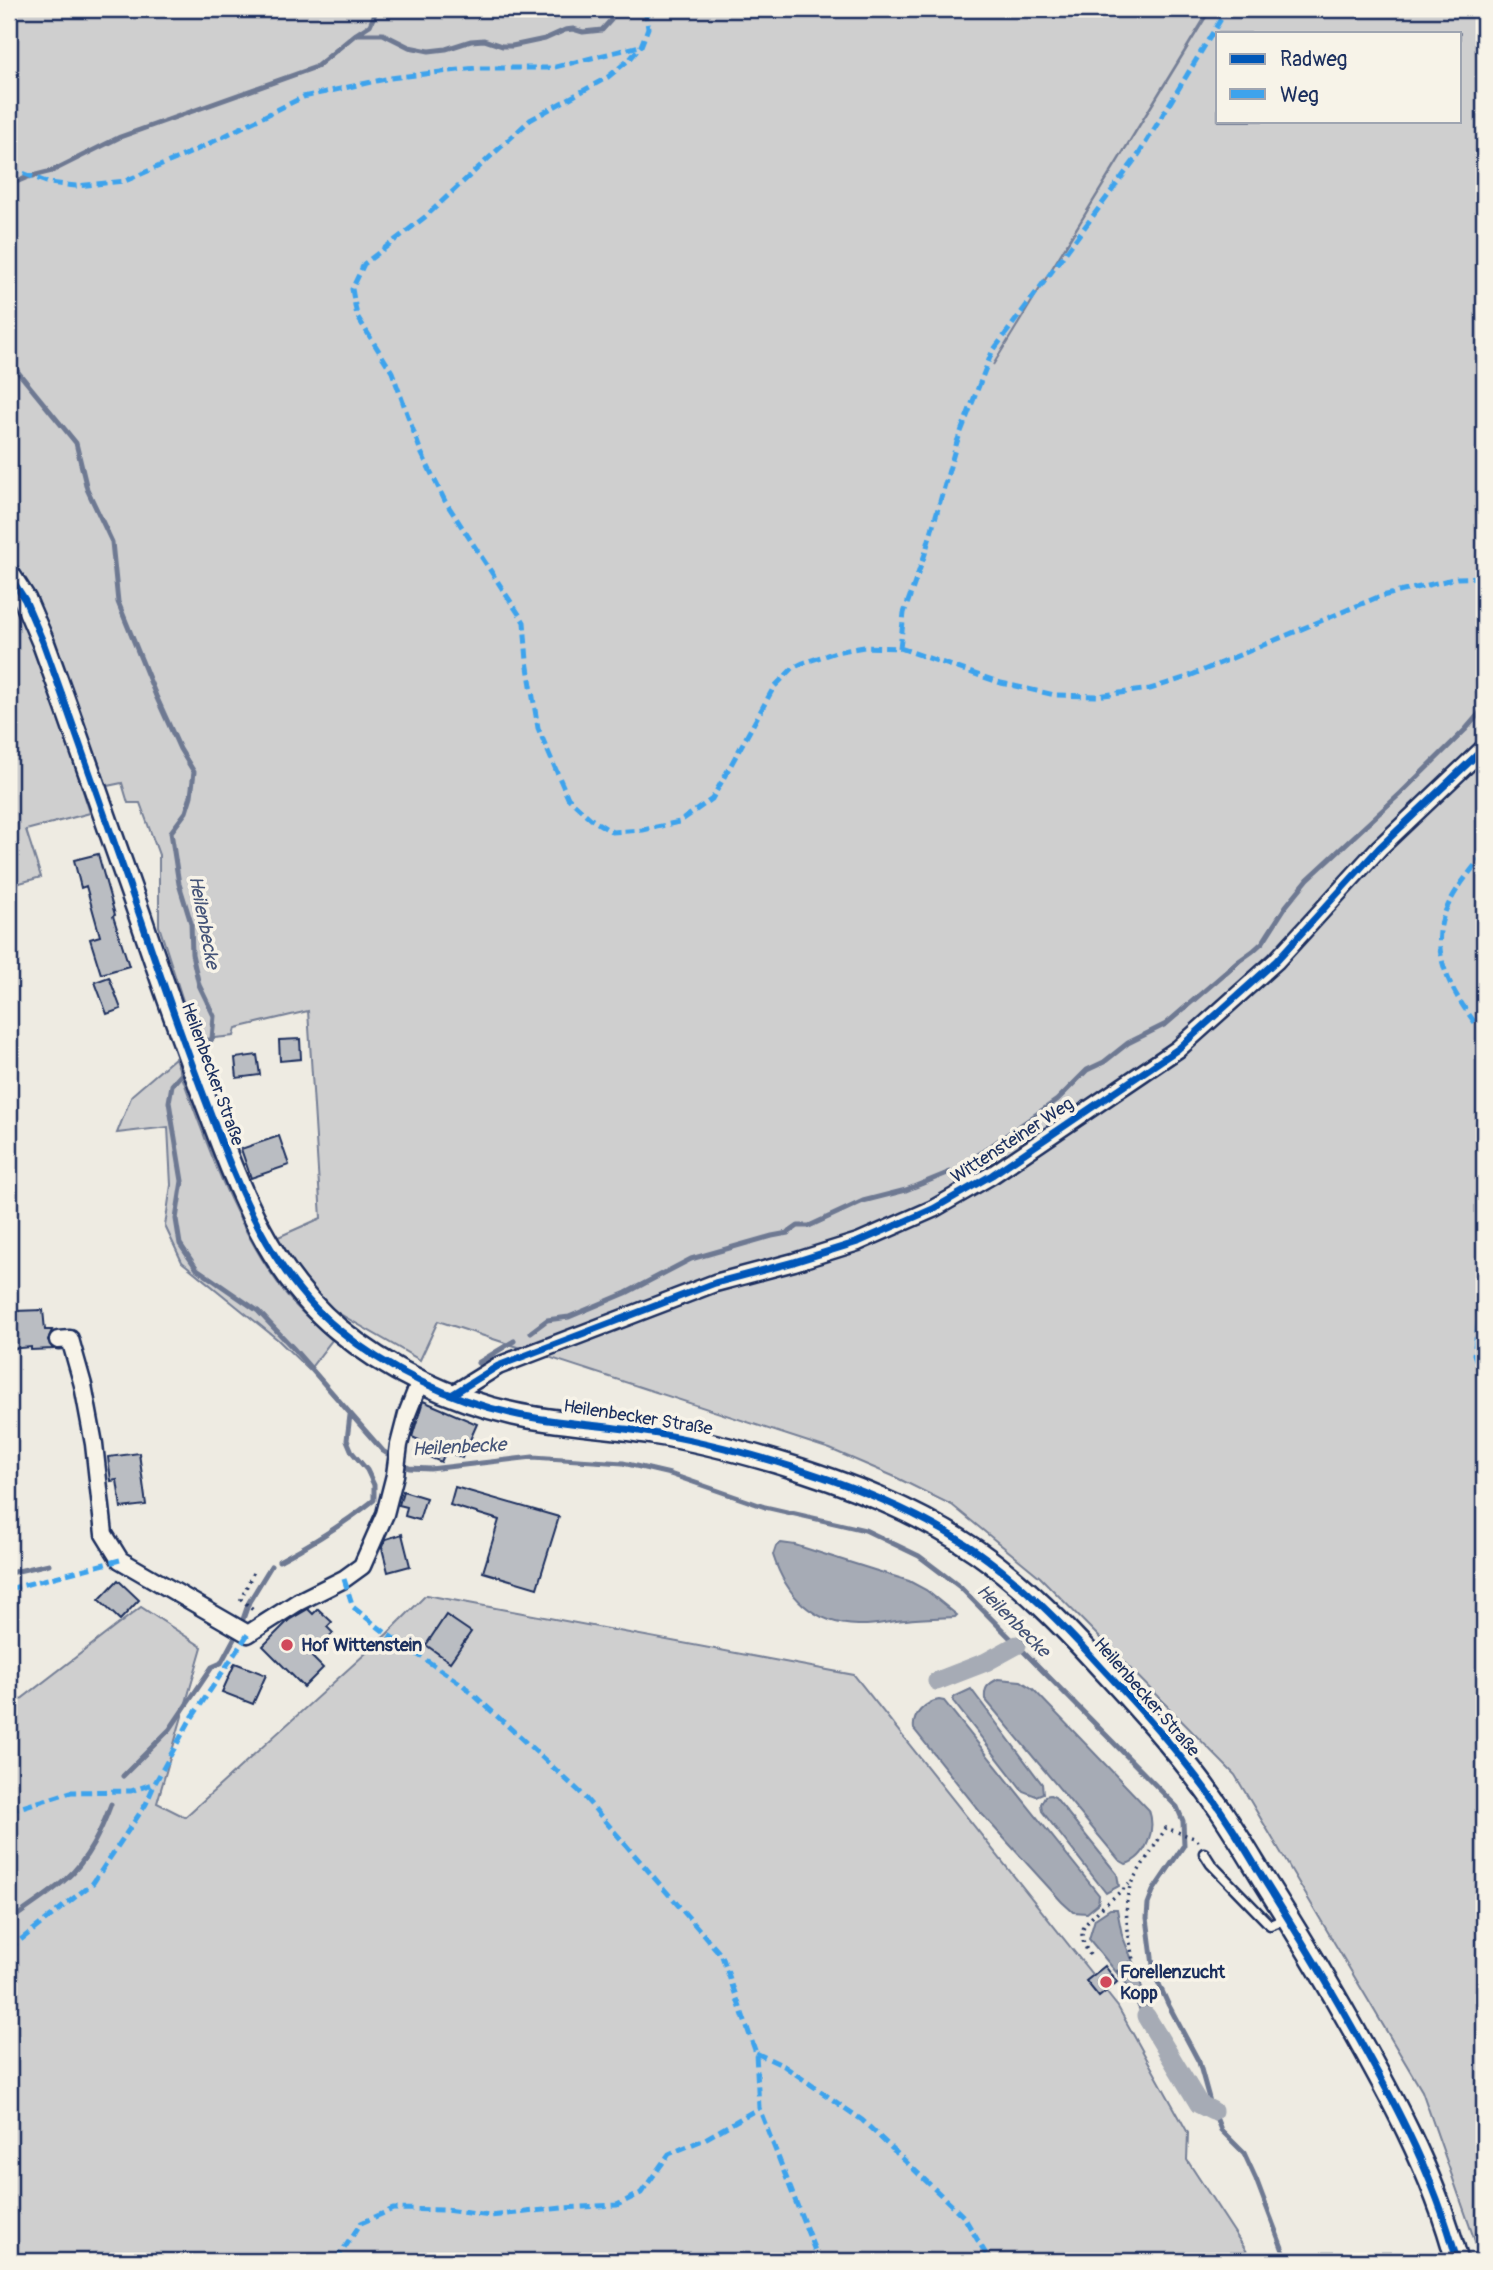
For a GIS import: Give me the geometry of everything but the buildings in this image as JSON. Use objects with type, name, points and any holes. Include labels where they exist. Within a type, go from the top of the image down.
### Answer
[{"type":"main road","name":"Heilenbecker Straße","points":[[9,575],[25,600],[43,642],[183,1044],[229,1162],[263,1238],[299,1287],[336,1328],[372,1354],[420,1381],[516,1414],[649,1432],[725,1447],[834,1481],[893,1504],[940,1527],[982,1555],[1033,1597],[1141,1709],[1222,1812],[1322,1974],[1382,2080],[1427,2178],[1457,2261]]},
{"type":"street","name":"Wittensteiner Weg","points":[[453,1394],[498,1366],[715,1283],[858,1242],[933,1209],[992,1175],[1178,1049],[1276,961],[1379,848],[1484,748]]},
{"type":"street","points":[[58,1340],[70,1339],[83,1385],[94,1444],[104,1534],[120,1560],[248,1634],[362,1566],[385,1514],[395,1475],[399,1444],[420,1381]]},
{"type":"lane","points":[[1204,1853],[1211,1864],[1270,1924],[1288,1918]]},
{"type":"path","points":[[251,1607],[241,1599],[253,1573]]},
{"type":"path","points":[[1090,1955],[1083,1940],[1083,1929],[1090,1919],[1131,1883],[1166,1828],[1197,1839]]},
{"type":"path","points":[[1114,1975],[1133,1959],[1126,1916],[1131,1883]]},
{"type":"shaded area","points":[[9,9],[1210,9],[993,365],[1211,9],[1484,9],[1484,2261],[1422,2091],[1235,1775],[1040,1577],[952,1505],[830,1449],[438,1321],[420,1360],[333,1310],[300,1276],[276,1238],[321,1218],[308,1011],[236,1028],[234,1036],[195,1038],[159,926],[159,855],[140,803],[128,803],[122,783],[107,786],[48,628],[9,553]]},
{"type":"shaded area","points":[[9,591],[37,647],[90,813],[26,830],[41,877],[9,886]]},
{"type":"shaded area","points":[[175,1058],[223,1183],[253,1243],[290,1299],[332,1340],[309,1370],[277,1339],[182,1262],[165,1226],[171,1185],[168,1127],[117,1133],[132,1095]]},
{"type":"shaded area","points":[[781,1543],[909,1581],[926,1590],[957,1615],[864,1625],[828,1619],[804,1605],[785,1583],[773,1555],[776,1546]]},
{"type":"shaded area","points":[[426,1595],[854,1675],[1118,2007],[1188,2133],[1187,2160],[1253,2261],[9,2261],[9,1685],[20,1700],[141,1607],[202,1647],[157,1803],[185,1817],[387,1634]]},
{"type":"shaded area","points":[[998,1679],[1021,1681],[1033,1689],[1149,1810],[1151,1826],[1148,1842],[1133,1860],[1126,1864],[1119,1860],[985,1699],[987,1686]]},
{"type":"shaded area","points":[[971,1689],[1042,1784],[1043,1793],[1036,1796],[1023,1791],[953,1701],[954,1697]]},
{"type":"shaded area","points":[[939,1700],[944,1701],[1099,1895],[1098,1904],[1087,1913],[1073,1912],[1062,1902],[981,1813],[914,1729],[920,1710]]},
{"type":"shaded area","points":[[1045,1796],[1055,1797],[1117,1874],[1119,1886],[1106,1893],[1042,1811],[1041,1804]]},
{"type":"shaded area","points":[[1110,1909],[1117,1909],[1122,1935],[1139,1977],[1149,2014],[1143,2018],[1131,1990],[1089,1939],[1095,1919]]},
{"type":"waterway","points":[[356,34],[370,25],[377,9]]},
{"type":"waterway","points":[[9,185],[52,171],[120,137],[316,67],[356,34],[383,34],[409,47],[429,51],[484,40],[512,46],[545,39],[565,30],[602,30],[611,20]]},
{"type":"waterway","name":"Heilenbecke","points":[[9,361],[76,443],[87,489],[112,542],[118,602],[156,696],[180,749],[194,772],[186,812],[171,832],[179,884],[191,923],[192,954],[199,985],[214,1016],[212,1039],[197,1057]]},
{"type":"waterway","points":[[971,1160],[1057,1100],[1087,1070],[1104,1062],[1128,1043],[1166,1024],[1253,951],[1263,942],[1286,906],[1308,879],[1401,793],[1484,708]]},
{"type":"waterway","name":"Heilenbecke","points":[[188,1067],[172,1085],[169,1102],[182,1181],[176,1219],[180,1244],[197,1269],[258,1311],[383,1451],[409,1468],[430,1469],[533,1457],[623,1463],[670,1474],[765,1507],[865,1530],[919,1556],[960,1587],[1177,1807],[1183,1821],[1184,1845],[1153,1891],[1148,1904],[1147,1918],[1154,1973],[1199,2062],[1221,2130],[1244,2153],[1287,2261]]},
{"type":"waterway","points":[[531,1332],[547,1320],[569,1317],[626,1293],[691,1259],[788,1233],[798,1226],[809,1226],[863,1201],[906,1190],[950,1172]]},
{"type":"waterway","points":[[478,1363],[514,1341]]},
{"type":"waterway","points":[[279,1561],[328,1533],[374,1500],[374,1485],[347,1440],[350,1415]]},
{"type":"waterway","points":[[9,1573],[49,1564]]},
{"type":"waterway","points":[[242,1622],[249,1602],[271,1566]]},
{"type":"waterway","points":[[123,1776],[170,1729],[212,1667],[221,1663],[236,1635]]},
{"type":"waterway","points":[[937,1681],[986,1662],[1017,1645]]},
{"type":"waterway","points":[[9,1922],[52,1890],[81,1863],[111,1804]]},
{"type":"waterway","points":[[1146,2016],[1199,2104],[1213,2111]]},
{"type":"marked path","points":[[645,9],[648,28],[641,46],[630,59],[608,77],[530,120],[425,217],[364,264],[352,289],[357,316],[392,372],[421,452],[445,501],[524,622],[527,661],[538,728],[568,798],[591,819],[612,832],[643,830],[679,822],[712,799],[774,687],[793,668],[836,652],[864,647],[900,648],[1001,683],[1055,695],[1097,696],[1150,689],[1187,677],[1378,597],[1457,578],[1484,577]]},
{"type":"marked path","points":[[900,648],[904,613],[925,554],[957,442],[992,352],[1139,154],[1227,9]]},
{"type":"marked path","points":[[9,171],[17,171],[49,183],[76,186],[125,181],[192,152],[303,97],[390,78],[476,68],[551,68],[640,46]]},
{"type":"marked path","points":[[1484,854],[1449,904],[1440,929],[1442,961],[1448,977],[1464,1007],[1484,1034]]},
{"type":"marked path","points":[[1484,1293],[1474,1354],[1484,1380]]},
{"type":"marked path","points":[[9,1589],[120,1560]]},
{"type":"marked path","points":[[344,1579],[353,1607],[387,1634],[463,1685],[580,1792],[722,1956],[756,2053],[759,2108],[819,2261]]},
{"type":"marked path","points":[[9,1949],[93,1883],[146,1804],[189,1722],[248,1634]]},
{"type":"marked path","points":[[9,1699],[18,1711],[9,1718]]},
{"type":"marked path","points":[[9,1811],[71,1792],[131,1791],[155,1783]]},
{"type":"marked path","points":[[756,2053],[784,2066],[862,2120],[964,2217],[990,2261]]},
{"type":"marked path","points":[[336,2261],[361,2223],[393,2209],[446,2210],[490,2216],[617,2205],[641,2193],[669,2154],[705,2139],[759,2108]]},
{"type":"cycle path","points":[[9,575],[25,600],[43,642],[183,1039],[233,1171],[276,1257],[314,1307],[377,1358],[421,1382],[467,1401],[548,1420],[683,1438],[802,1470],[854,1488],[929,1522],[976,1551],[1010,1577],[1058,1621],[1134,1703],[1227,1819],[1323,1976],[1392,2100],[1436,2195],[1457,2261]]},
{"type":"cycle path","points":[[453,1394],[498,1366],[715,1283],[858,1242],[933,1209],[992,1175],[1178,1049],[1276,961],[1379,848],[1484,748]]},
{"type":"place","name":"Hof Wittenstein","points":[[287,1645]]},
{"type":"place","name":"Forellenzucht Kopp","points":[[1106,1982]]}]
